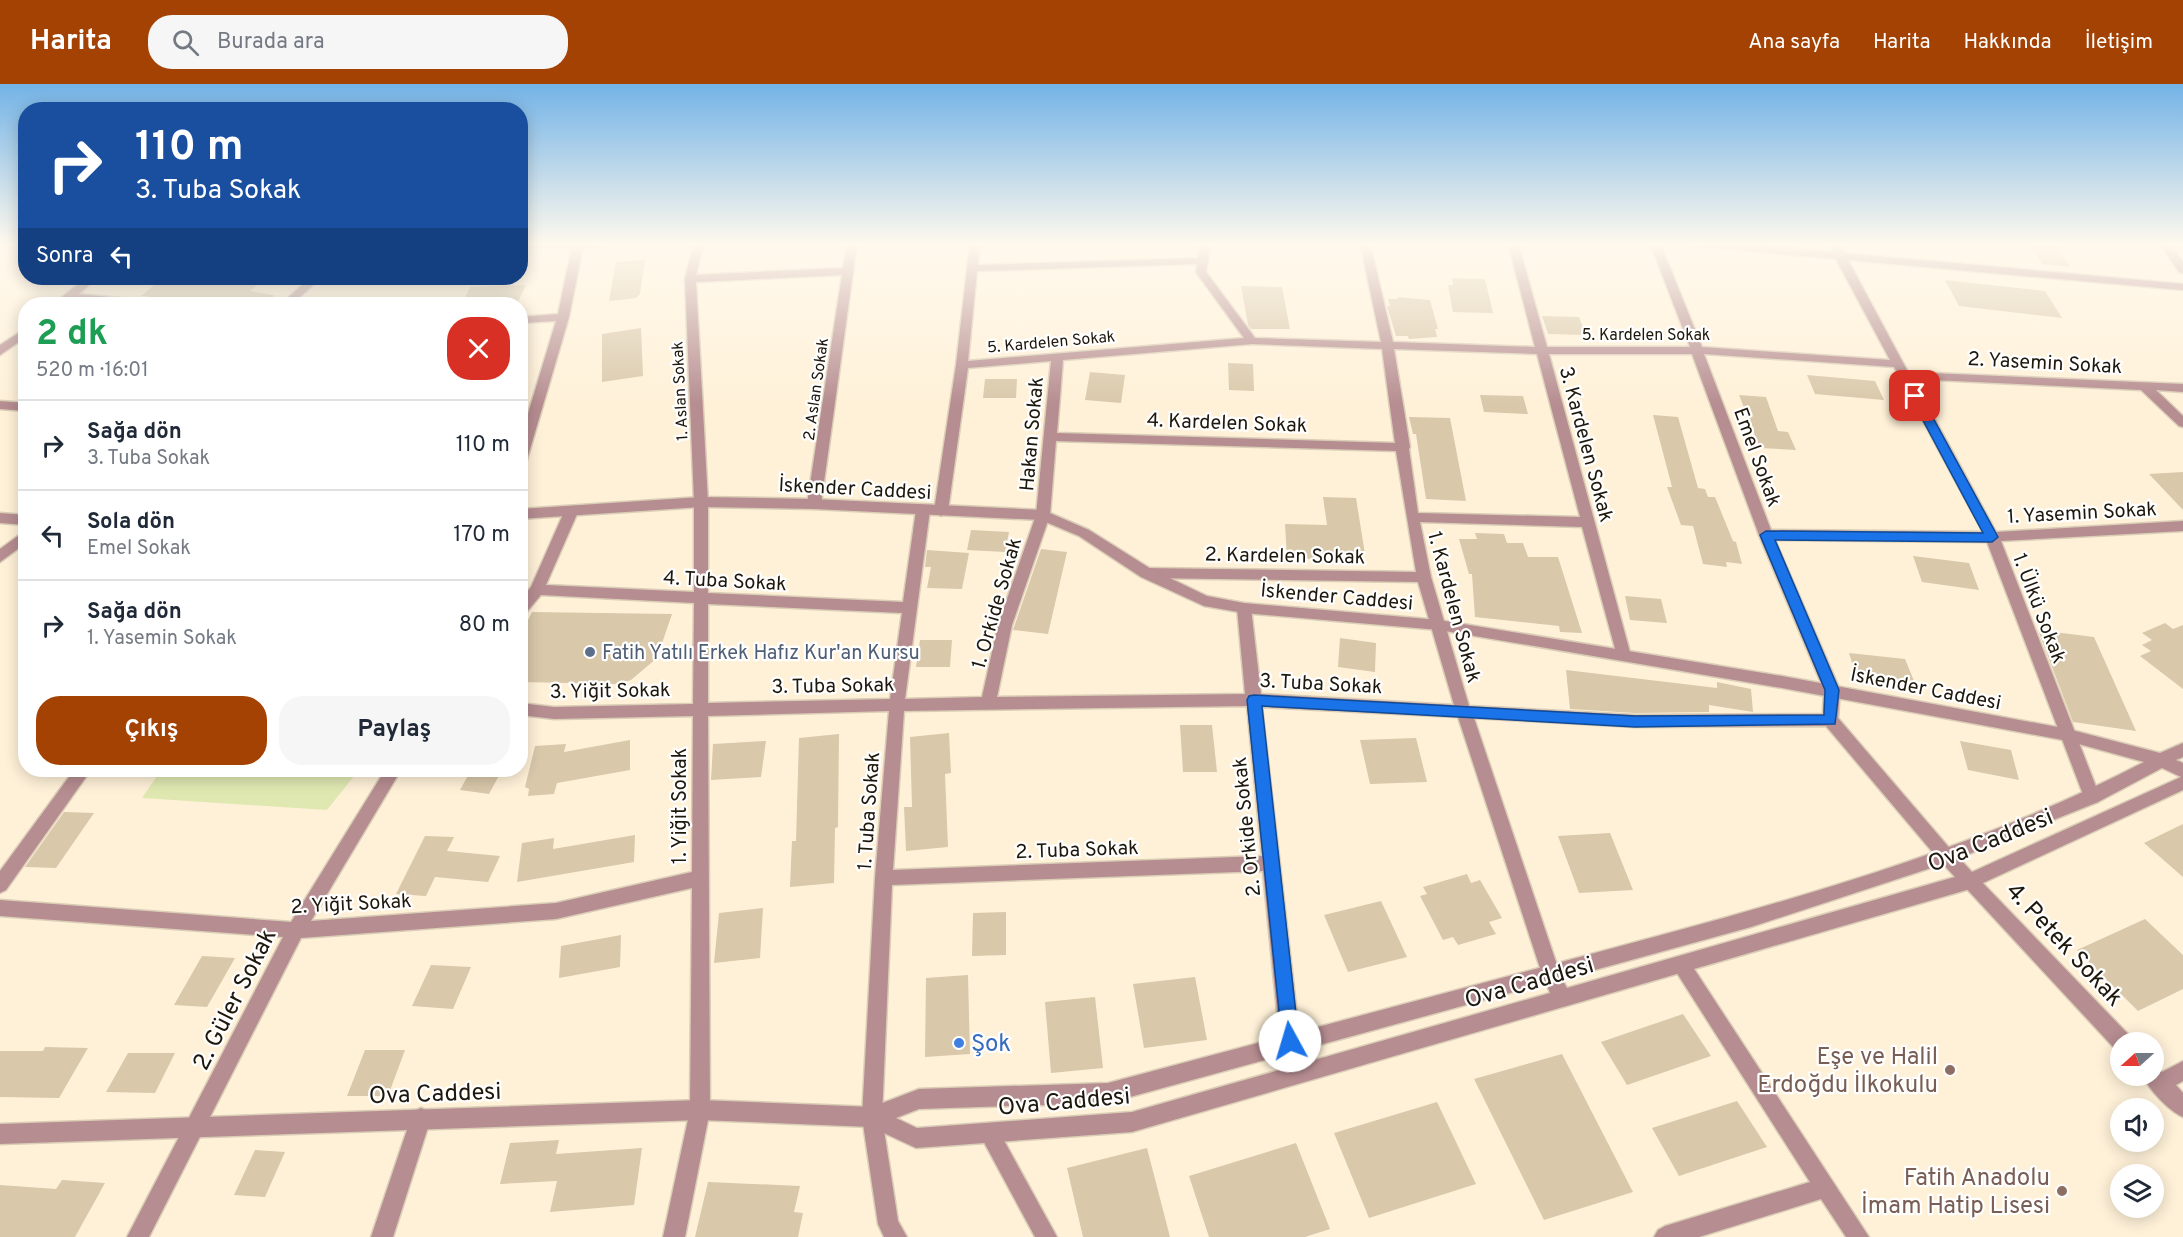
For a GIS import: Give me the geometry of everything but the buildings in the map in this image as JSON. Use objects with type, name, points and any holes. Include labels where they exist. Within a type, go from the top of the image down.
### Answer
[{"type":"street","points":[[528,436],[567,297]]},
{"type":"street","name":"1. Aslan Sokak","points":[[691,297],[701,502]]},
{"type":"street","name":"2. Aslan Sokak","points":[[814,504],[844,297]]},
{"type":"street","points":[[941,511],[962,366],[968,297]]},
{"type":"street","points":[[1219,297],[1252,341]]},
{"type":"street","name":"1. Kardelen Sokak","points":[[1377,297],[1388,347],[1404,447],[1412,517],[1424,577],[1463,710],[1550,971],[1562,999]]},
{"type":"street","name":"3. Kardelen Sokak","points":[[1527,297],[1624,656]]},
{"type":"street","name":"Emel Sokak","points":[[1677,297],[1766,535],[1832,690],[1830,720]]},
{"type":"street","name":"1. Ülkü Sokak","points":[[1862,297],[1992,537],[2092,797]]},
{"type":"street","points":[[528,319],[563,317]]},
{"type":"street","points":[[0,351],[18,337]]},
{"type":"street","name":"5. Kardelen Sokak","points":[[962,366],[1252,341],[1542,351],[1698,350],[1902,370]]},
{"type":"street","name":"Hakan Sokak","points":[[1043,515],[1058,357]]},
{"type":"street","name":"2. Yasemin Sokak","points":[[1902,370],[2183,388]]},
{"type":"street","points":[[2145,387],[2183,423]]},
{"type":"street","points":[[0,405],[18,406]]},
{"type":"street","name":"4. Kardelen Sokak","points":[[1050,436],[1404,447]]},
{"type":"street","name":"İskender Caddesi","points":[[528,514],[701,502],[814,504],[1043,515],[1084,533],[1146,573],[1204,601],[1244,608],[1439,625],[1832,690],[2068,735],[2161,760],[2183,771]]},
{"type":"street","name":"1. Yiğit Sokak","points":[[674,1237],[700,1110],[701,502]]},
{"type":"street","name":"1. Tuba Sokak","points":[[896,1237],[888,1224],[872,1117],[884,878],[897,704],[922,510]]},
{"type":"street","points":[[528,601],[537,590],[571,512]]},
{"type":"street","name":"1. Orkide Sokak","points":[[988,702],[1005,626],[1043,515]]},
{"type":"street","points":[[1412,517],[1588,522]]},
{"type":"street","points":[[0,518],[18,519]]},
{"type":"street","name":"1. Yasemin Sokak","points":[[1766,535],[1992,537],[2183,526]]},
{"type":"street","points":[[0,557],[18,542]]},
{"type":"street","name":"2. Kardelen Sokak","points":[[1146,573],[1424,577]]},
{"type":"street","name":"4. Tuba Sokak","points":[[537,590],[910,608]]},
{"type":"street","name":"2. Orkide Sokak","points":[[1244,608],[1290,1041]]},
{"type":"street","name":"3. Tuba Sokak","points":[[701,709],[988,702],[1254,700],[1463,710],[1635,722],[1830,720]]},
{"type":"street","name":"3. Yiğit Sokak","points":[[528,710],[554,713],[701,709]]},
{"type":"street","points":[[1830,720],[1946,856]]},
{"type":"street","name":"Ova Caddesi","points":[[872,1117],[919,1099],[1108,1093],[1290,1041],[1751,919],[1946,856],[2092,797],[2183,749]]},
{"type":"street","points":[[0,885],[78,777]]},
{"type":"street","name":"2. Güler Sokak","points":[[138,1237],[296,930],[389,777]]},
{"type":"street","name":"Ova Caddesi","points":[[0,1134],[700,1110],[872,1117],[916,1138],[1132,1122],[1970,881],[2183,783]]},
{"type":"street","name":"4. Petek Sokak","points":[[1946,856],[2113,1032]]},
{"type":"street","name":"2. Tuba Sokak","points":[[884,878],[1271,863]]},
{"type":"street","name":"2. Yiğit Sokak","points":[[0,908],[296,930],[556,911],[700,878]]},
{"type":"street","points":[[1681,964],[1858,1237]]},
{"type":"street","points":[[2164,1077],[2183,1071]]},
{"type":"street","points":[[2163,1086],[2183,1107]]},
{"type":"street","points":[[382,1237],[421,1118]]},
{"type":"street","points":[[989,1133],[1046,1237]]},
{"type":"street","points":[[1665,1237],[1826,1187]]},
{"type":"green space","points":[[156,777],[353,777],[327,810],[142,798]]},
{"type":"place","name":"Fatih Yatılı Erkek Hafız Kur'an Kursu","points":[[590,652]]},
{"type":"place","name":"Şok","points":[[959,1043]]},
{"type":"place","name":"Eşe ve Halil Erdoğdu İlkokulu","points":[[1950,1070]]},
{"type":"place","name":"Fatih Anadolu İmam Hatip Lisesi","points":[[2062,1191]]},
{"type":"route","points":[[1290,1041],[1254,700],[1463,710],[1635,722],[1830,720],[1832,690],[1766,535],[1992,537],[1915,396]]}]
